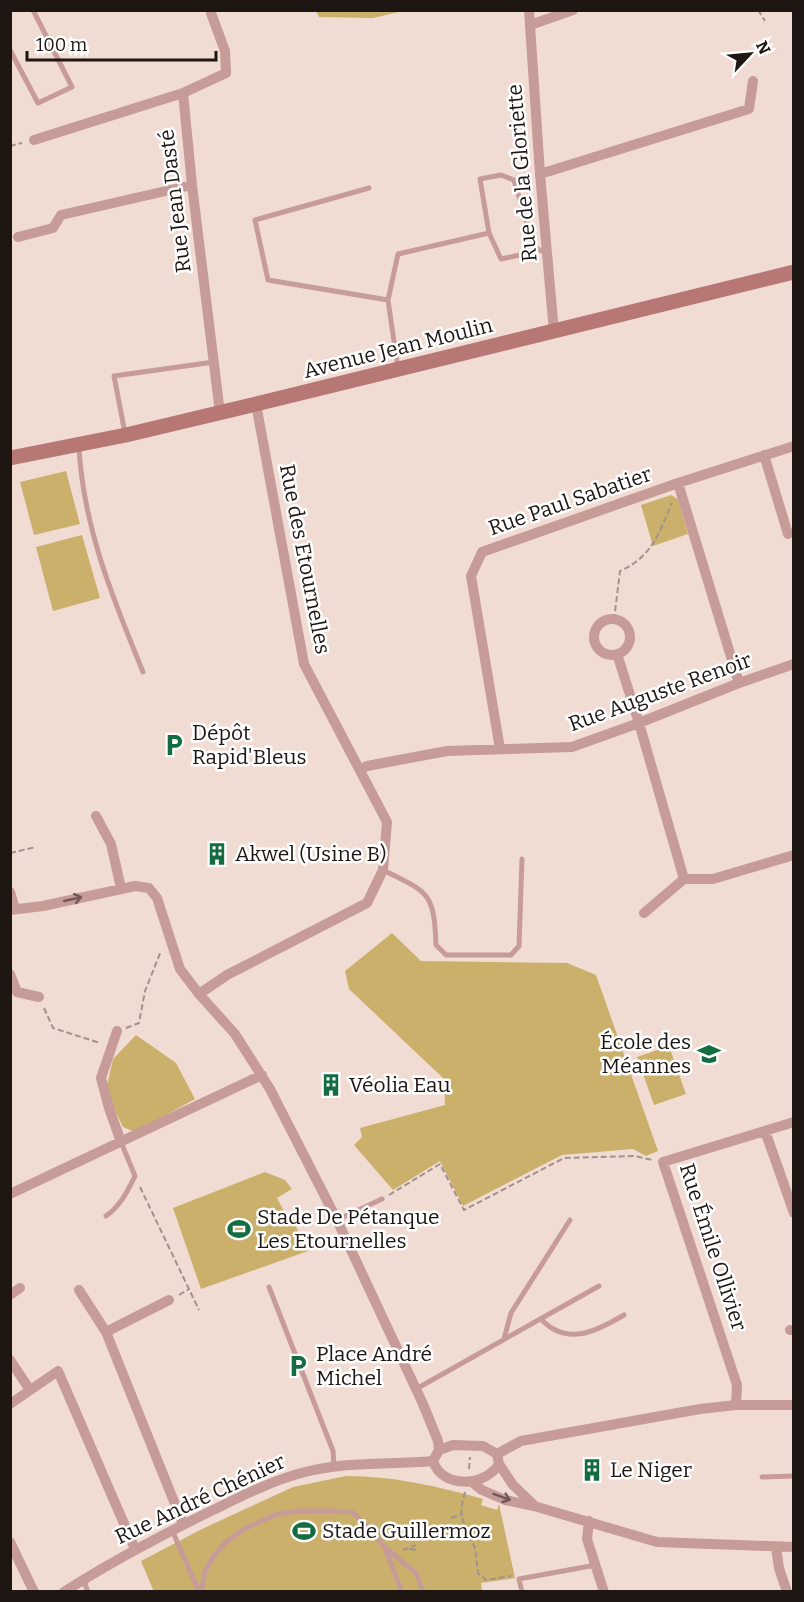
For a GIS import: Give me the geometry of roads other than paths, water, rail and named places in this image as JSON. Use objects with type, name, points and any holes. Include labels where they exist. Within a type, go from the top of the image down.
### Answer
[{"type":"main road","name":"Avenue Jean Moulin","points":[[10,458],[126,435],[220,413],[794,273]]},
{"type":"street","name":"Rue de la Gloriette","points":[[529,10],[554,332]]},
{"type":"street","points":[[530,25],[573,10]]},
{"type":"street","points":[[34,140],[183,93],[226,73],[225,51],[211,13]]},
{"type":"street","points":[[540,174],[749,109],[753,81]]},
{"type":"street","name":"Rue Jean Dasté","points":[[183,93],[220,413]]},
{"type":"street","points":[[18,237],[53,228],[61,214],[192,184]]},
{"type":"street","name":"Rue des Etournelles","points":[[199,994],[227,975],[367,903],[383,870],[387,822],[304,664],[256,404]]},
{"type":"street","name":"Rue Paul Sabatier","points":[[500,749],[471,576],[482,552],[678,483],[794,446]]},
{"type":"street","points":[[764,455],[788,534]]},
{"type":"street","points":[[678,483],[739,683]]},
{"type":"street","points":[[614,620],[626,626],[630,639],[628,646],[617,654],[610,655],[598,649],[594,636],[601,624],[614,620]]},
{"type":"street","points":[[617,654],[684,879]]},
{"type":"street","name":"Rue Auguste Renoir","points":[[360,770],[367,766],[447,751],[572,747],[794,664]]},
{"type":"street","points":[[96,816],[111,844],[121,888]]},
{"type":"street","points":[[645,913],[684,879],[713,879],[794,855]]},
{"type":"street","points":[[10,892],[13,909],[43,906],[135,886],[149,888],[157,898],[180,969],[235,1034],[262,1075],[337,1220],[416,1389],[432,1426],[439,1450]]},
{"type":"street","points":[[10,974],[17,992],[39,997]]},
{"type":"street","points":[[117,1031],[110,1047],[102,1078],[109,1108],[121,1142]]},
{"type":"street","points":[[10,1194],[262,1075]]},
{"type":"street","name":"Rue Émile Ollivier","points":[[736,1405],[736,1385],[663,1162],[794,1122]]},
{"type":"street","points":[[765,1131],[794,1214]]},
{"type":"street","points":[[10,1295],[20,1288]]},
{"type":"street","points":[[79,1290],[106,1332],[183,1524]]},
{"type":"street","points":[[106,1332],[169,1300]]},
{"type":"street","points":[[10,1360],[30,1390]]},
{"type":"street","points":[[10,1404],[58,1371],[135,1549]]},
{"type":"street","points":[[470,1482],[490,1474],[498,1459],[521,1441],[700,1409],[736,1405],[794,1405]]},
{"type":"street","points":[[534,1506],[513,1485],[498,1459],[483,1446],[453,1445],[439,1450],[433,1461],[435,1468],[445,1478],[470,1482],[505,1500],[590,1521],[657,1542],[794,1546]]},
{"type":"street","name":"Rue André Chénier","points":[[64,1592],[135,1549],[183,1524],[279,1480],[334,1466],[433,1461]]},
{"type":"street","points":[[590,1521],[587,1539],[604,1592]]},
{"type":"street","points":[[10,1542],[34,1592]]},
{"type":"street","points":[[776,1546],[786,1592]]},
{"type":"lane","points":[[10,50],[38,103],[72,87],[33,10]]},
{"type":"lane","points":[[501,175],[514,180],[534,247],[525,254],[501,259],[489,233],[480,179],[501,175]]},
{"type":"lane","points":[[369,188],[255,220],[268,280],[388,300]]},
{"type":"lane","points":[[398,370],[388,300],[398,254],[489,233]]},
{"type":"lane","points":[[534,247],[548,253]]},
{"type":"lane","points":[[126,435],[114,376],[214,362]]},
{"type":"lane","points":[[79,445],[91,531],[116,607],[142,672]]},
{"type":"lane","points":[[383,870],[418,888],[426,896],[435,914],[436,945],[446,955],[511,955],[519,946],[522,859]]},
{"type":"lane","points":[[105,1216],[116,1209],[135,1176],[121,1142]]},
{"type":"lane","points":[[337,1220],[382,1199]]},
{"type":"lane","points":[[504,1340],[512,1313],[570,1220]]},
{"type":"lane","points":[[416,1389],[599,1286]]},
{"type":"lane","points":[[269,1287],[324,1426],[333,1451],[334,1466]]},
{"type":"lane","points":[[541,1319],[550,1329],[575,1335],[597,1331],[624,1315]]},
{"type":"lane","points":[[762,1477],[794,1476]]},
{"type":"lane","points":[[200,1592],[205,1571],[225,1543],[244,1529],[277,1514],[296,1511],[352,1512],[386,1548],[416,1573],[423,1592]]},
{"type":"lane","points":[[172,1530],[200,1592]]},
{"type":"lane","points":[[386,1548],[402,1592]]},
{"type":"lane","points":[[522,1592],[519,1579],[596,1565]]},
{"type":"lane","points":[[83,1579],[88,1592]]},
{"type":"place","name":"Dépôt Rapid'Bleus","points":[[174,745]]},
{"type":"place","name":"Akwel (Usine B)","points":[[217,854]]},
{"type":"place","name":"École des Méannes","points":[[709,1054]]},
{"type":"place","name":"Véolia Eau","points":[[331,1085]]},
{"type":"place","name":"Stade De Pétanque Les Etournelles","points":[[239,1229]]},
{"type":"place","name":"Place André Michel","points":[[298,1366]]},
{"type":"place","name":"Le Niger","points":[[592,1470]]},
{"type":"place","name":"Stade Guillermoz","points":[[304,1531]]}]
